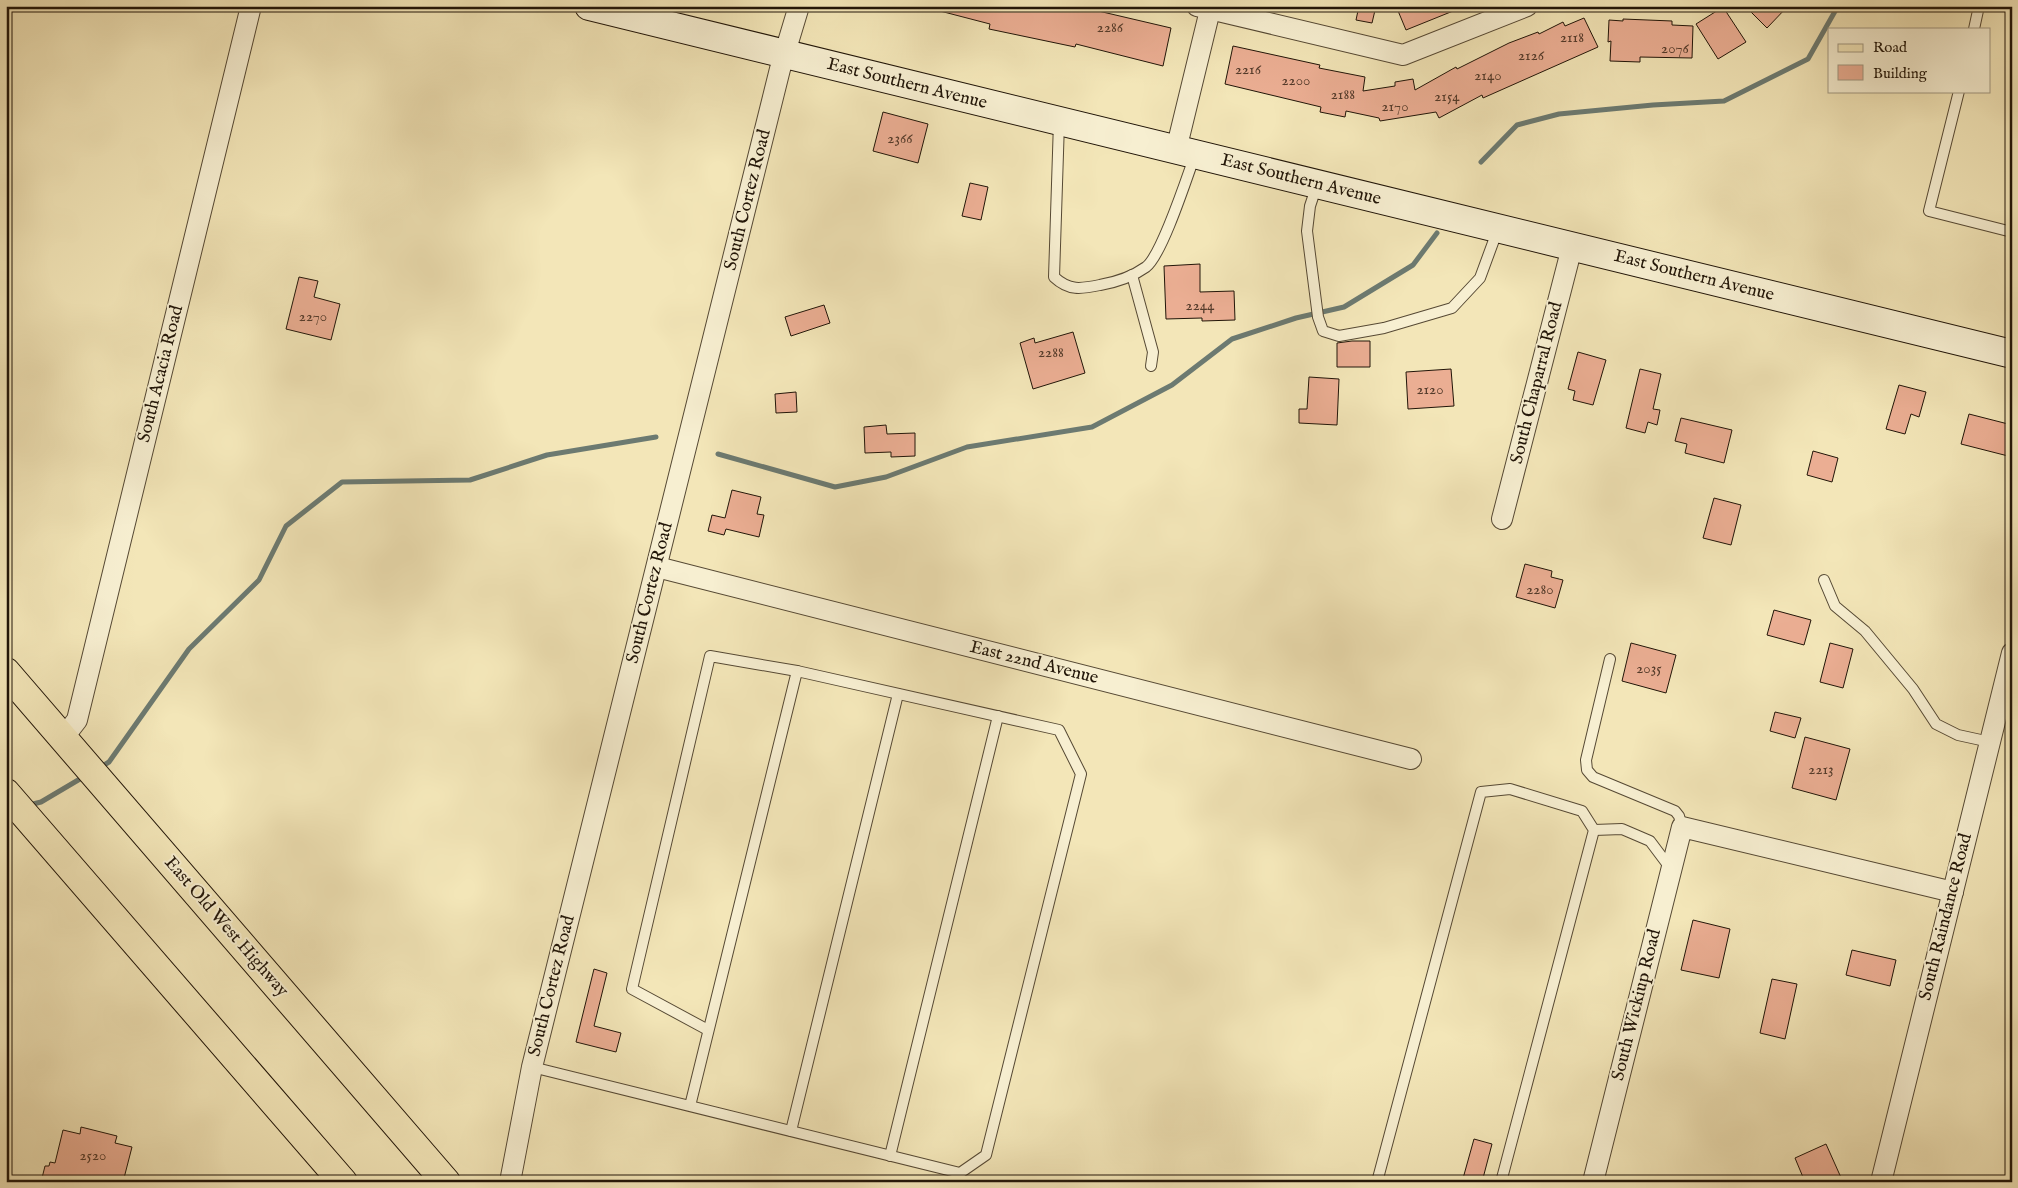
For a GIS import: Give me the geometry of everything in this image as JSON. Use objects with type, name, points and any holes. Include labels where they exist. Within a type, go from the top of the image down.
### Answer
[{"type":"main road","name":"East Old West Highway","points":[[6,672],[446,1182]]},
{"type":"main road","points":[[15,803],[343,1182]]},
{"type":"street","name":"South Acacia Road","points":[[63,738],[77,720],[251,6]]},
{"type":"street","name":"East Southern Avenue","points":[[589,6],[2012,354]]},
{"type":"street","name":"South Cortez Road","points":[[510,1182],[532,1067],[776,85],[800,6]]},
{"type":"street","points":[[1185,152],[1206,7],[1403,55],[1526,6]]},
{"type":"street","name":"South Chaparral Road","points":[[1502,519],[1572,247]]},
{"type":"street","name":"East 22nd Avenue","points":[[657,567],[1411,759]]},
{"type":"street","name":"South Raindance Road","points":[[1881,1182],[2012,653]]},
{"type":"street","points":[[1682,827],[1952,892]]},
{"type":"street","name":"South Wickiup Road","points":[[1593,1182],[1682,827]]},
{"type":"lane","points":[[1974,28],[1979,6]]},
{"type":"lane","points":[[1959,92],[1929,211],[2012,232]]},
{"type":"lane","points":[[1059,121],[1054,277],[1064,286],[1085,289],[1121,281],[1148,266],[1171,221],[1185,152]]},
{"type":"lane","points":[[1317,184],[1310,206],[1307,231],[1318,317],[1323,331],[1339,336],[1384,328],[1452,308],[1480,278],[1498,228]]},
{"type":"lane","points":[[1132,275],[1153,352],[1151,366]]},
{"type":"lane","points":[[1824,580],[1835,606],[1865,631],[1912,689],[1936,724],[1958,735],[1990,742]]},
{"type":"lane","points":[[532,1067],[960,1173],[986,1155],[1081,774],[1059,730],[797,671],[710,656],[632,989],[708,1030]]},
{"type":"lane","points":[[1610,659],[1586,760],[1587,770],[1593,777],[1675,811],[1679,816],[1682,827]]},
{"type":"lane","points":[[690,1106],[797,671]]},
{"type":"lane","points":[[791,1131],[898,694]]},
{"type":"lane","points":[[890,1156],[998,716]]},
{"type":"lane","points":[[1377,1182],[1481,792],[1510,789],[1582,811],[1594,830],[1501,1182]]},
{"type":"lane","points":[[1594,830],[1622,829],[1650,841],[1671,869]]},
{"type":"building","points":[[941,6],[1077,6],[1171,28],[1163,66],[1076,44],[1075,47],[989,29],[990,24],[940,11]]},
{"type":"building","points":[[1359,6],[1376,6],[1372,23],[1356,20]]},
{"type":"building","points":[[1396,6],[1463,6],[1463,7],[1406,30]]},
{"type":"building","points":[[1745,6],[1788,6],[1767,28]]},
{"type":"building","points":[[1723,7],[1746,42],[1718,59],[1696,24]]},
{"type":"building","points":[[1584,18],[1598,47],[1483,98],[1482,95],[1439,118],[1436,112],[1380,121],[1379,118],[1346,111],[1345,117],[1320,112],[1321,107],[1225,84],[1233,46],[1320,65],[1319,68],[1365,77],[1363,91],[1395,86],[1395,82],[1413,79],[1415,90],[1456,67],[1457,69],[1509,43],[1538,32],[1539,34],[1563,22],[1565,26]]},
{"type":"building","points":[[1623,19],[1672,21],[1672,25],[1693,26],[1692,58],[1640,57],[1640,62],[1610,61],[1611,41],[1608,42],[1609,20],[1623,21]]},
{"type":"building","points":[[883,112],[928,124],[918,163],[873,151]]},
{"type":"building","points":[[970,183],[988,187],[981,220],[962,216]]},
{"type":"building","points":[[1200,264],[1200,292],[1234,291],[1235,320],[1202,321],[1202,318],[1166,319],[1164,266]]},
{"type":"building","points":[[299,277],[318,281],[314,297],[340,304],[331,340],[286,329]]},
{"type":"building","points":[[824,305],[830,323],[791,336],[785,317]]},
{"type":"building","points":[[1073,332],[1085,373],[1033,389],[1020,343],[1034,338],[1035,343]]},
{"type":"building","points":[[1370,341],[1370,367],[1337,367],[1337,343]]},
{"type":"building","points":[[1578,352],[1606,360],[1593,405],[1573,400],[1575,391],[1568,389]]},
{"type":"building","points":[[1451,369],[1454,406],[1408,409],[1406,372]]},
{"type":"building","points":[[1640,369],[1661,374],[1653,409],[1660,410],[1657,425],[1648,422],[1645,433],[1626,428]]},
{"type":"building","points":[[1309,377],[1339,379],[1337,425],[1299,423],[1299,409],[1307,409]]},
{"type":"building","points":[[1899,385],[1926,392],[1919,417],[1911,414],[1905,434],[1886,429]]},
{"type":"building","points":[[796,392],[797,412],[776,413],[775,394]]},
{"type":"building","points":[[1969,414],[2012,425],[2012,457],[1961,444]]},
{"type":"building","points":[[1681,418],[1732,430],[1724,463],[1685,453],[1687,444],[1675,441]]},
{"type":"building","points":[[886,425],[887,434],[915,433],[915,456],[891,457],[891,452],[865,453],[864,427]]},
{"type":"building","points":[[1813,451],[1838,458],[1832,482],[1807,475]]},
{"type":"building","points":[[732,490],[761,497],[757,514],[764,515],[759,537],[726,529],[724,535],[708,531],[712,515],[725,518]]},
{"type":"building","points":[[1714,498],[1741,505],[1731,545],[1703,538]]},
{"type":"building","points":[[1525,564],[1552,571],[1551,577],[1563,580],[1555,608],[1516,597]]},
{"type":"building","points":[[1774,610],[1811,620],[1804,645],[1767,635]]},
{"type":"building","points":[[1631,643],[1676,655],[1666,693],[1622,681]]},
{"type":"building","points":[[1830,643],[1853,649],[1843,688],[1820,682]]},
{"type":"building","points":[[1775,712],[1801,718],[1795,738],[1770,731]]},
{"type":"building","points":[[1805,737],[1850,749],[1836,800],[1792,788]]},
{"type":"building","points":[[1693,920],[1730,929],[1719,978],[1681,970]]},
{"type":"building","points":[[1852,950],[1896,960],[1890,986],[1846,975]]},
{"type":"building","points":[[594,969],[607,973],[594,1026],[621,1033],[616,1052],[576,1042]]},
{"type":"building","points":[[1772,979],[1797,984],[1785,1039],[1760,1033]]},
{"type":"building","points":[[81,1127],[117,1136],[115,1143],[132,1147],[123,1182],[41,1182],[45,1166],[49,1166],[50,1162],[55,1163],[63,1130],[80,1134]]},
{"type":"building","points":[[1474,1139],[1492,1144],[1482,1182],[1462,1182]]},
{"type":"building","points":[[1826,1144],[1843,1182],[1805,1182],[1795,1158]]},
{"type":"waterway","points":[[1481,162],[1517,125],[1559,114],[1653,105],[1724,101],[1808,59],[1838,6]]},
{"type":"waterway","points":[[718,454],[835,487],[886,477],[967,447],[1092,427],[1172,385],[1232,339],[1296,318],[1344,307],[1413,265],[1437,233]]},
{"type":"waterway","points":[[99,768],[109,762],[189,649],[259,580],[286,526],[342,482],[470,480],[547,455],[656,437]]},
{"type":"waterway","points":[[29,805],[41,802],[85,776]]}]
